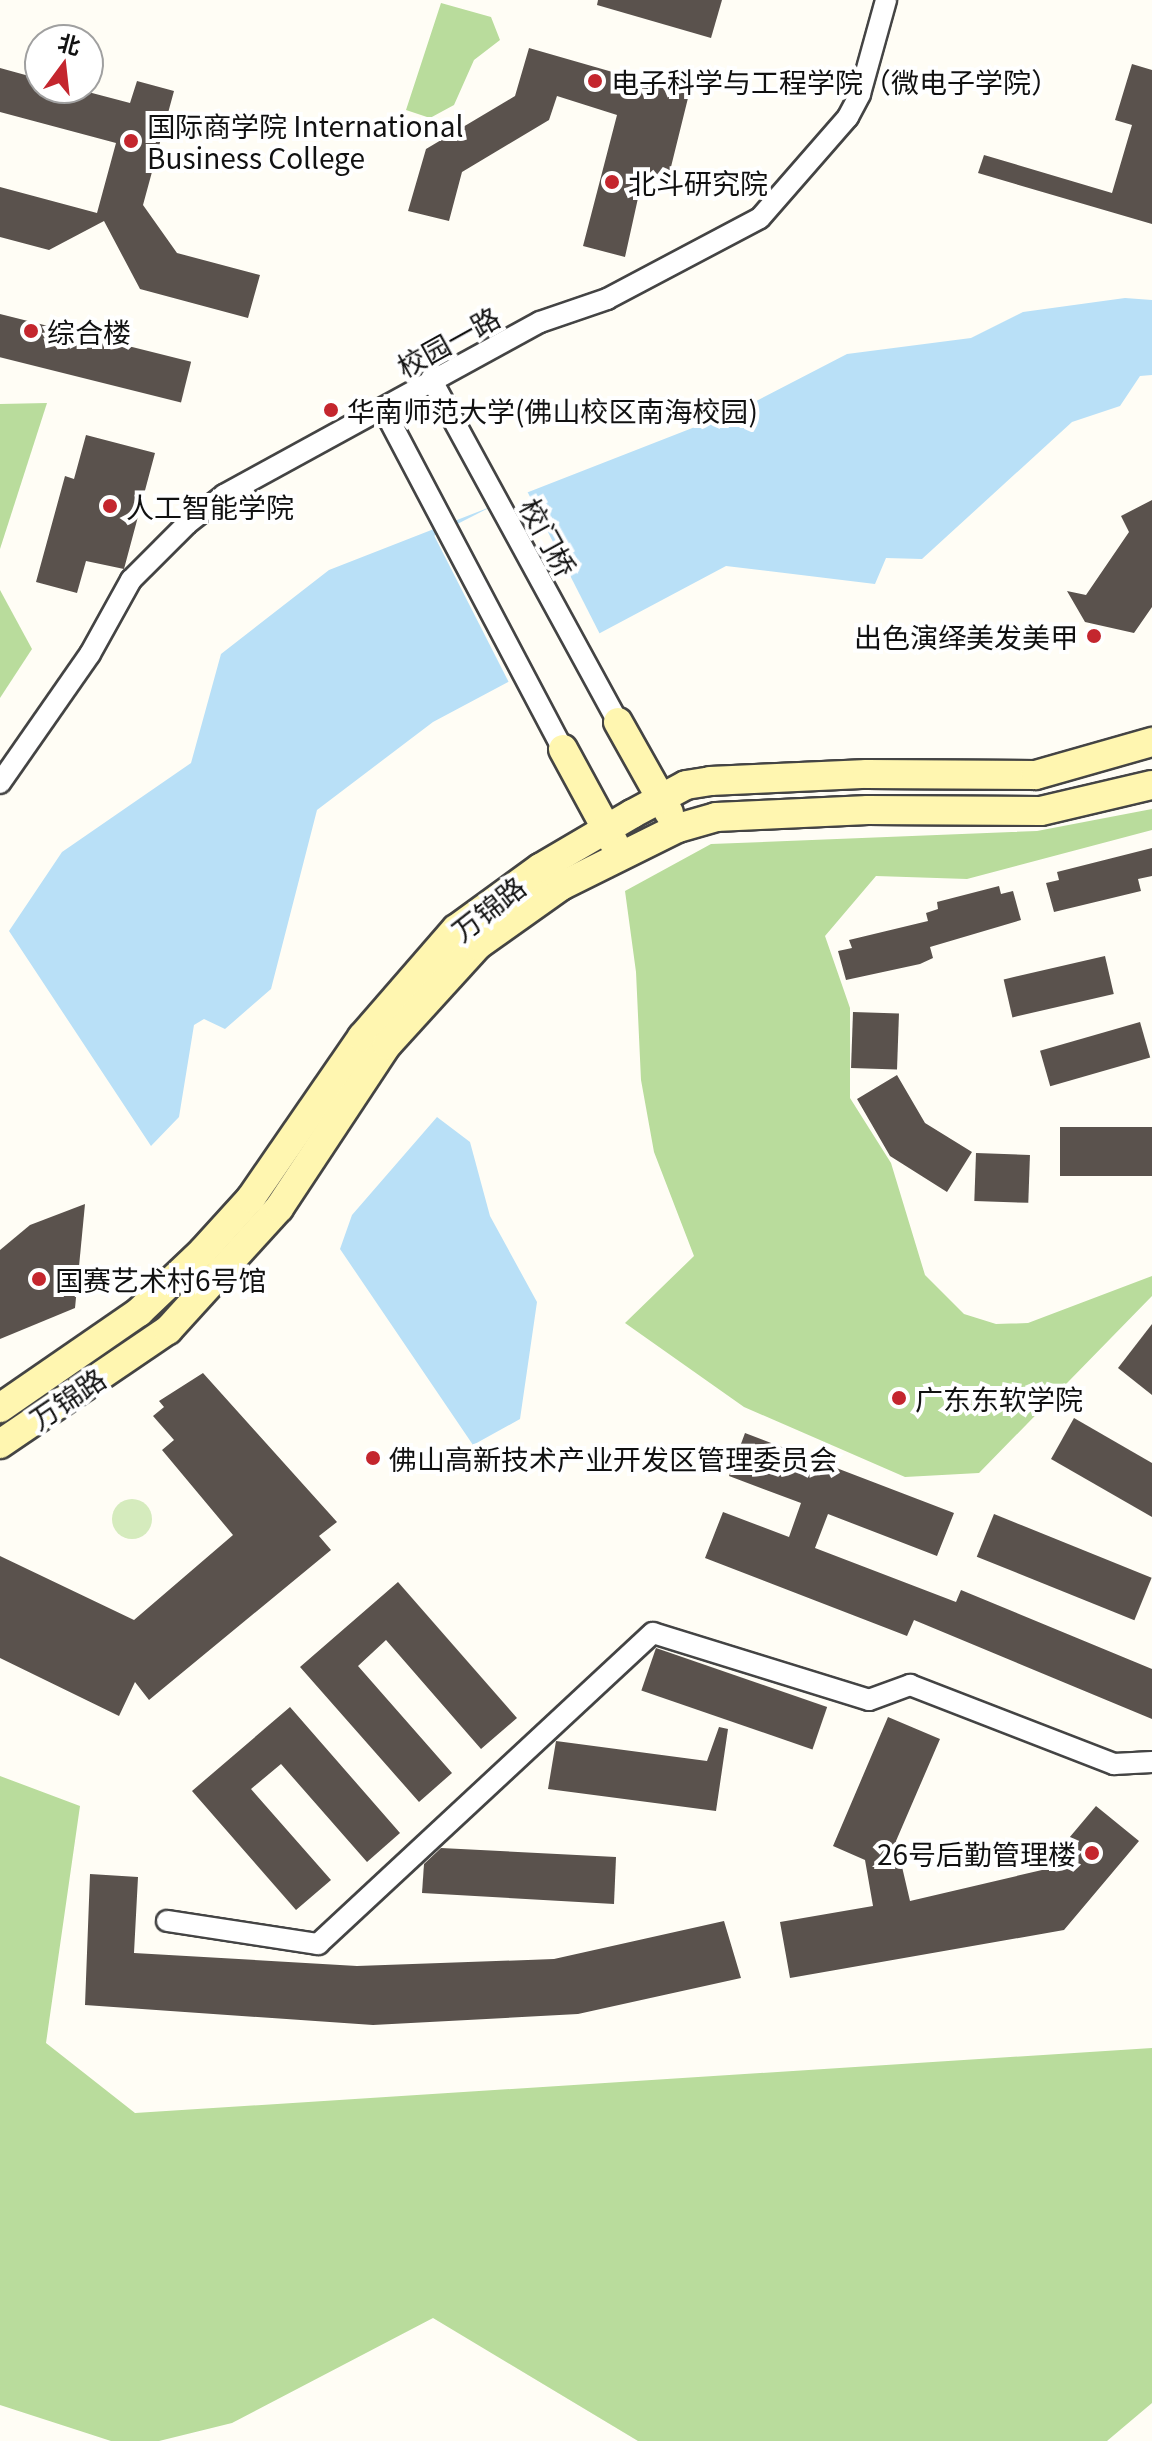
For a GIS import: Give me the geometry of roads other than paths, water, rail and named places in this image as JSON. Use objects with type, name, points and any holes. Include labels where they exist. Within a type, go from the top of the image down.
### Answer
[{"type":"street","name":"校园一路","points":[[0,783],[90,654],[131,580],[187,524],[224,495],[540,322],[607,299],[643,276],[702,253],[760,218],[848,117],[860,94],[886,0]]},
{"type":"street","name":"校门桥","points":[[431,379],[618,722]]},
{"type":"street","points":[[384,410],[621,856]]},
{"type":"street","points":[[618,722],[678,828]]},
{"type":"street","name":"万锦路","points":[[0,1408],[139,1312],[203,1251],[251,1198],[362,1037],[456,929],[606,829],[660,798],[710,781],[867,774],[1036,775],[1152,742]]},
{"type":"street","name":"万锦路","points":[[0,1444],[168,1330],[279,1208],[387,1045],[478,945],[561,886],[678,828],[716,817],[1041,811],[1152,785]]},
{"type":"street","points":[[167,1921],[318,1944],[653,1633],[869,1700],[910,1685],[1114,1764],[1152,1762]]},
{"type":"water","points":[[1125,298],[1152,300],[1152,375],[1140,376],[1120,406],[1072,422],[922,559],[886,558],[875,584],[726,566],[433,722],[317,810],[271,989],[225,1029],[204,1019],[194,1025],[179,1117],[151,1146],[9,931],[62,852],[191,763],[221,654],[329,570],[741,409],[847,354],[971,338],[1023,312]]},
{"type":"water","points":[[437,1117],[470,1142],[490,1216],[537,1302],[520,1419],[473,1445],[340,1249],[352,1215]]},
{"type":"place","name":"电子科学与工程学院（微电子学院）","points":[[595,81]]},
{"type":"place","name":"国际商学院 International Business College","points":[[131,141]]},
{"type":"place","name":"北斗研究院","points":[[612,182]]},
{"type":"place","name":"综合楼","points":[[31,331]]},
{"type":"place","name":"华南师范大学(佛山校区南海校园)","points":[[331,410]]},
{"type":"place","name":"人工智能学院","points":[[110,506]]},
{"type":"place","name":"出色演绎美发美甲","points":[[1094,636]]},
{"type":"place","name":"国赛艺术村6号馆","points":[[39,1279]]},
{"type":"place","name":"广东东软学院","points":[[899,1398]]},
{"type":"place","name":"佛山高新技术产业开发区管理委员会","points":[[373,1458]]},
{"type":"place","name":"26号后勤管理楼","points":[[1092,1853]]}]
